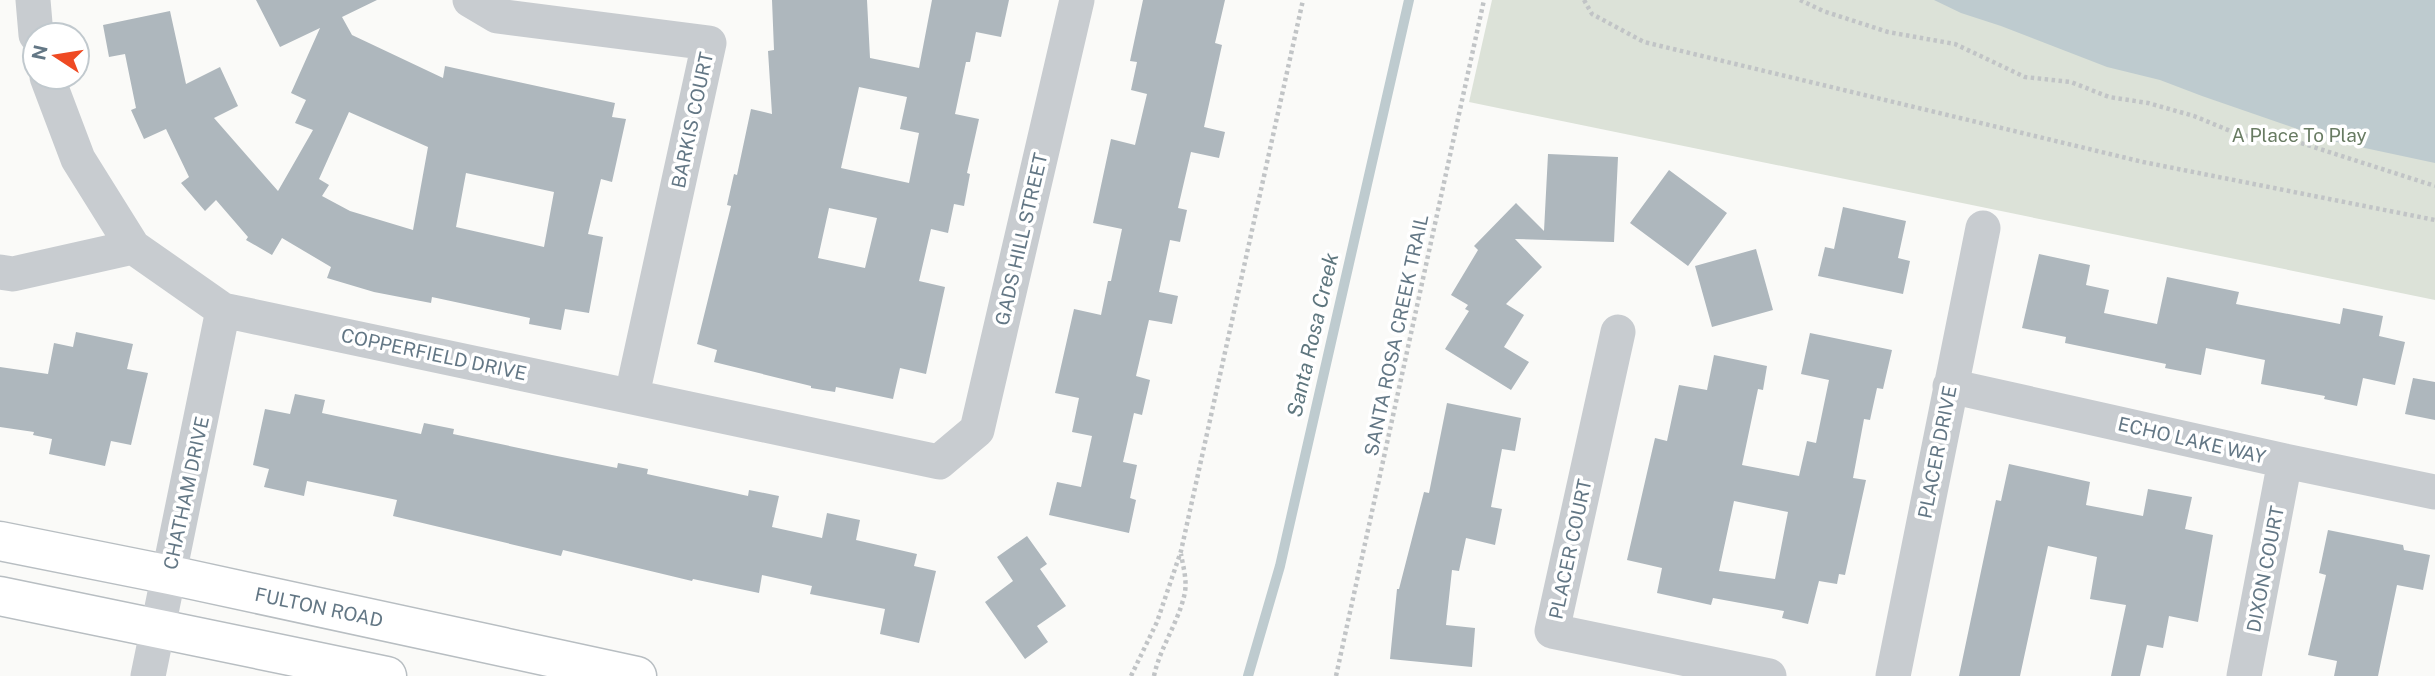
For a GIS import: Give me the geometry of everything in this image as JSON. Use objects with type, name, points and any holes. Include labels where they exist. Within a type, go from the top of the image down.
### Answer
[{"type":"main road","name":"FULTON ROAD","points":[[0,541],[637,676]]},
{"type":"main road","points":[[0,596],[387,676]]},
{"type":"street","points":[[33,0],[35,21]]},
{"type":"street","name":"BARKIS COURT","points":[[470,0],[497,16],[709,43],[632,396]]},
{"type":"street","name":"GADS HILL STREET","points":[[939,462],[977,430],[1077,0]]},
{"type":"street","name":"COPPERFIELD DRIVE","points":[[52,91],[78,159],[133,247],[223,310],[939,462]]},
{"type":"street","name":"PLACER DRIVE","points":[[1893,676],[1983,228]]},
{"type":"street","points":[[0,272],[13,274],[133,247]]},
{"type":"street","name":"CHATHAM DRIVE","points":[[148,676],[223,310]]},
{"type":"street","name":"PLACER COURT","points":[[1618,332],[1552,631],[1769,676]]},
{"type":"street","name":"ECHO LAKE WAY","points":[[1950,386],[2435,492]]},
{"type":"street","name":"DIXON COURT","points":[[2244,676],[2285,461]]},
{"type":"path","points":[[1131,676],[1157,622],[1181,551],[1303,0]]},
{"type":"path","name":"SANTA ROSA CREEK TRAIL","points":[[1336,676],[1484,0]]},
{"type":"path","points":[[1584,0],[1592,14],[1644,42],[2143,162],[2435,220]]},
{"type":"path","points":[[1800,0],[1823,11],[1888,32],[1955,44],[2025,77],[2071,82],[2109,97],[2148,103],[2194,116],[2240,135],[2301,143],[2435,186]]},
{"type":"path","points":[[1154,676],[1185,592],[1181,551]]},
{"type":"green space","name":"A Place To Play","points":[[1492,0],[2435,0],[2435,300],[1469,102]]},
{"type":"shaded area","points":[[1934,0],[2435,0],[2435,163],[2332,141],[2160,80],[2107,67],[1961,13]]},
{"type":"building","points":[[256,0],[377,0],[342,17],[352,35],[443,78],[445,66],[615,103],[612,117],[626,119],[612,182],[601,179],[588,234],[603,237],[589,313],[565,309],[561,330],[529,324],[530,318],[432,297],[431,303],[374,292],[327,278],[331,267],[282,238],[272,255],[246,240],[248,237],[216,200],[205,211],[181,183],[189,177],[166,129],[144,139],[131,110],[136,108],[125,54],[109,57],[103,25],[170,11],[186,84],[220,67],[238,106],[214,118],[278,191],[313,130],[295,123],[306,100],[291,93],[320,28],[280,47]],"holes":[[[349,112],[428,147],[413,230],[350,211],[322,196],[329,185],[319,179]],[[466,173],[554,192],[544,247],[456,227]]]},
{"type":"building","points":[[772,0],[867,0],[870,58],[919,68],[932,0],[1009,0],[1001,37],[976,32],[970,62],[966,62],[955,114],[979,119],[967,173],[970,174],[964,206],[954,204],[948,233],[931,229],[919,281],[945,287],[926,374],[900,368],[893,399],[836,387],[835,392],[811,388],[714,362],[717,350],[697,344],[731,206],[727,205],[734,174],[737,175],[751,109],[772,114],[768,51],[774,50]],"holes":[[[859,87],[907,97],[900,129],[919,133],[909,183],[841,168]],[[829,208],[877,218],[865,268],[818,258]]]},
{"type":"building","points":[[1143,0],[1225,0],[1215,43],[1222,45],[1204,127],[1225,132],[1219,158],[1191,152],[1178,208],[1187,210],[1180,242],[1170,240],[1159,292],[1178,296],[1172,324],[1149,320],[1136,376],[1150,380],[1142,415],[1134,413],[1123,462],[1137,465],[1130,498],[1136,500],[1129,533],[1049,515],[1057,482],[1081,487],[1092,436],[1072,432],[1079,398],[1055,393],[1074,309],[1101,315],[1108,281],[1111,281],[1122,229],[1093,223],[1111,139],[1135,145],[1147,94],[1131,90],[1137,62],[1130,61]]},
{"type":"building","points":[[1548,154],[1618,157],[1614,242],[1515,239],[1542,267],[1506,304],[1524,315],[1504,347],[1529,362],[1511,390],[1445,349],[1469,311],[1465,309],[1468,305],[1451,295],[1478,250],[1474,246],[1516,203],[1544,231]]},
{"type":"building","points":[[1669,170],[1727,213],[1688,266],[1630,223]]},
{"type":"building","points":[[1843,207],[1906,221],[1898,258],[1910,261],[1903,294],[1818,276],[1825,247],[1834,249]]},
{"type":"building","points":[[1756,249],[1773,310],[1712,327],[1695,266]]},
{"type":"building","points":[[2039,254],[2090,265],[2086,285],[2109,290],[2104,313],[2157,324],[2167,277],[2239,292],[2236,304],[2340,324],[2343,308],[2383,316],[2379,336],[2405,342],[2395,385],[2363,378],[2357,406],[2324,399],[2325,396],[2261,384],[2265,360],[2206,348],[2201,375],[2165,368],[2166,364],[2065,343],[2066,337],[2022,328]]},
{"type":"building","points":[[76,332],[133,344],[127,369],[148,373],[131,445],[111,441],[105,466],[49,454],[52,439],[33,435],[34,432],[0,427],[0,367],[48,374],[54,343],[73,347]]},
{"type":"building","points":[[1810,333],[1892,350],[1883,389],[1877,388],[1870,420],[1864,419],[1853,478],[1866,480],[1845,575],[1839,574],[1837,584],[1819,581],[1808,624],[1782,618],[1784,611],[1713,598],[1711,605],[1657,593],[1662,568],[1627,560],[1655,438],[1667,441],[1679,385],[1707,390],[1714,355],[1767,366],[1763,390],[1758,389],[1742,465],[1799,476],[1807,441],[1816,443],[1829,380],[1801,374]],"holes":[[[1734,501],[1788,512],[1775,579],[1719,571]]]},
{"type":"building","points":[[2413,378],[2435,382],[2435,420],[2405,414]]},
{"type":"building","points":[[295,394],[325,400],[322,413],[421,434],[424,423],[454,429],[453,434],[552,455],[617,468],[618,463],[648,469],[647,474],[748,496],[749,490],[779,496],[772,527],[822,538],[827,513],[860,520],[856,540],[917,554],[914,566],[936,571],[919,643],[880,634],[885,609],[810,594],[812,586],[762,575],[759,593],[693,579],[692,581],[563,550],[561,556],[393,516],[397,500],[307,481],[304,496],[264,487],[269,469],[253,465],[265,409],[290,414]]},
{"type":"building","points":[[1447,403],[1521,418],[1515,451],[1502,449],[1491,507],[1502,509],[1495,545],[1466,538],[1459,571],[1452,570],[1446,625],[1475,628],[1472,667],[1390,659],[1397,589],[1424,492],[1429,493]]},
{"type":"building","points":[[2009,464],[2090,482],[2086,505],[2143,516],[2148,489],[2192,497],[2185,529],[2213,535],[2198,622],[2169,616],[2163,648],[2147,645],[2140,676],[2111,676],[2126,605],[2090,599],[2097,557],[2048,546],[2020,676],[1959,676],[1996,500],[2001,501]]},
{"type":"building","points":[[2328,530],[2403,545],[2404,550],[2430,555],[2423,590],[2397,585],[2378,676],[2334,676],[2337,661],[2308,655],[2326,575],[2319,573]]},
{"type":"building","points":[[1027,536],[1047,564],[1040,569],[1066,606],[1037,626],[1048,642],[1025,659],[985,602],[1013,581],[997,557]]},
{"type":"waterway","name":"Santa Rosa Creek","points":[[1248,676],[1280,566],[1409,0]]}]
